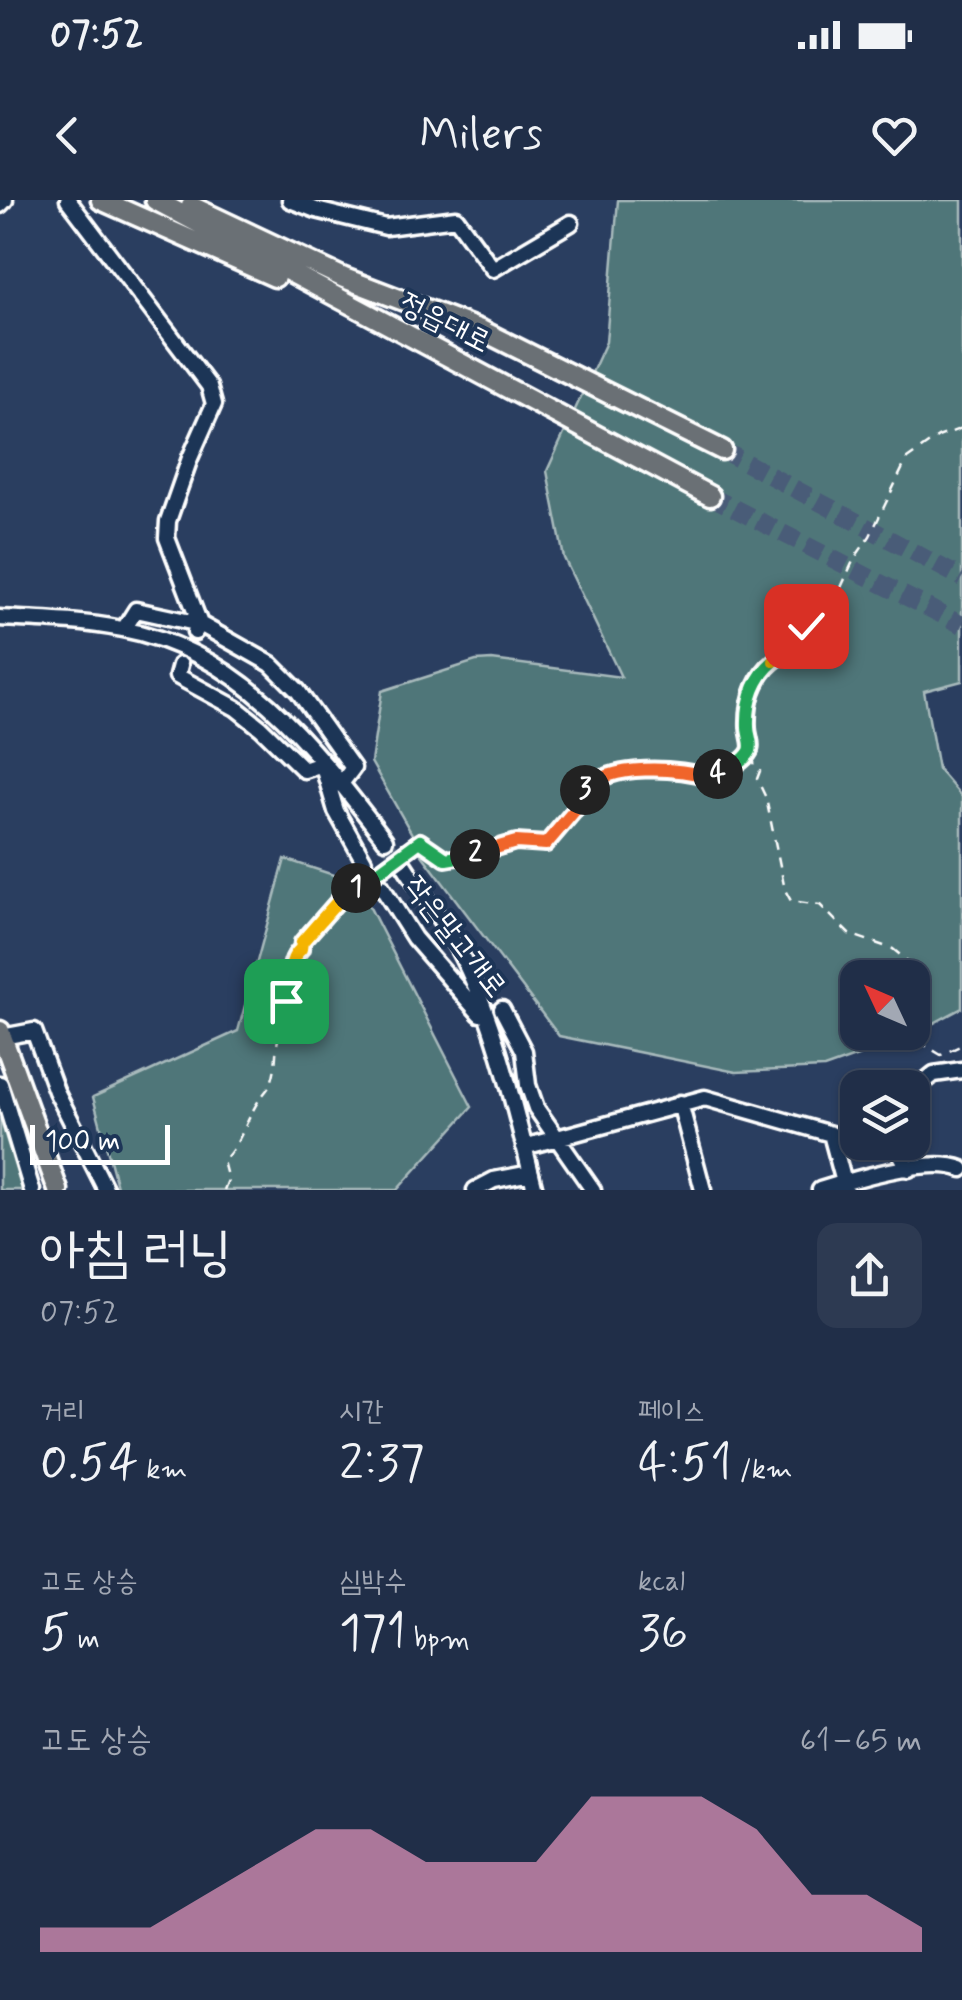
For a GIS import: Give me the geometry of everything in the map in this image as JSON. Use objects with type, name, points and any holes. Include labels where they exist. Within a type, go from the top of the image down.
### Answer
[{"type":"main road","points":[[102,200],[386,332],[418,338]]},
{"type":"main road","name":"정읍대로","points":[[155,200],[710,496]]},
{"type":"main road","name":"정읍대로","points":[[180,200],[344,278],[482,331],[722,450]]},
{"type":"main road","points":[[198,200],[344,278]]},
{"type":"main road","points":[[1,1034],[58,1190]]},
{"type":"street","points":[[68,200],[209,386],[214,404],[190,458],[168,522],[167,538],[198,628]]},
{"type":"street","points":[[290,200],[386,228],[456,218],[494,269],[570,224]]},
{"type":"street","points":[[124,629],[136,610],[198,628],[271,664],[298,691],[353,768],[340,785]]},
{"type":"street","name":"작은말고개로","points":[[0,618],[124,629],[188,649],[234,675],[278,712],[384,840]]},
{"type":"street","points":[[180,665],[177,676],[236,708],[304,770],[322,764]]},
{"type":"street","name":"작은말고개로","points":[[322,764],[336,811],[364,861]]},
{"type":"street","name":"작은말고개로","points":[[404,865],[454,942],[488,1023],[535,1190]]},
{"type":"street","name":"작은말고개로","points":[[380,884],[414,938],[488,1023]]},
{"type":"street","points":[[502,1009],[524,1051],[530,1094],[593,1190]]},
{"type":"street","points":[[1,1034],[34,1030],[56,1091],[106,1190]]},
{"type":"street","points":[[930,1077],[962,1070]]},
{"type":"street","points":[[0,1084],[32,1190]]},
{"type":"street","points":[[524,1147],[705,1098],[831,1134],[845,1186]]},
{"type":"street","points":[[680,1103],[703,1190]]},
{"type":"street","points":[[904,1160],[909,1169]]},
{"type":"street","points":[[820,1190],[945,1163],[962,1168]]},
{"type":"street","points":[[475,1190],[494,1180],[531,1173]]},
{"type":"path","points":[[907,960],[902,954],[857,939],[820,906],[791,900],[784,890],[766,798],[757,778],[760,770],[749,758],[748,722],[752,692],[760,674],[794,649],[812,616],[834,603],[907,459],[920,447],[962,428]]},
{"type":"path","points":[[224,1190],[228,1180],[223,1161],[241,1141],[273,1078],[276,1045],[287,1020],[294,954],[338,901],[420,841],[446,859],[516,842],[546,844],[580,804],[588,786],[602,777],[660,769],[714,776],[732,768],[750,750]]},
{"type":"path","points":[[930,1048],[941,1055],[962,1046]]},
{"type":"green space","points":[[618,200],[962,200],[962,681],[924,691],[938,769],[962,797],[962,1008],[930,1025],[930,960],[840,960],[840,1050],[875,1050],[824,1068],[736,1072],[559,1036],[416,847],[361,890],[472,1107],[397,1190],[118,1190],[93,1097],[238,1031],[285,859],[352,881],[413,836],[371,762],[382,691],[476,661],[492,660],[621,677],[564,558],[547,471],[606,342]]},
{"type":"green space","points":[[0,1118],[22,1190],[0,1190]]},
{"type":"tunnel","points":[[722,450],[962,578]]},
{"type":"tunnel","points":[[710,496],[962,625]]},
{"type":"tunnel","points":[[385,840],[404,865]]},
{"type":"tunnel","points":[[364,861],[380,884]]},
{"type":"route","points":[[286,1001],[290,966],[306,936],[338,901],[420,841],[446,859],[516,842],[546,844],[580,804],[588,786],[602,777],[660,769],[710,777],[732,768],[750,750],[748,722],[752,692],[760,674],[794,649],[806,626]]}]
